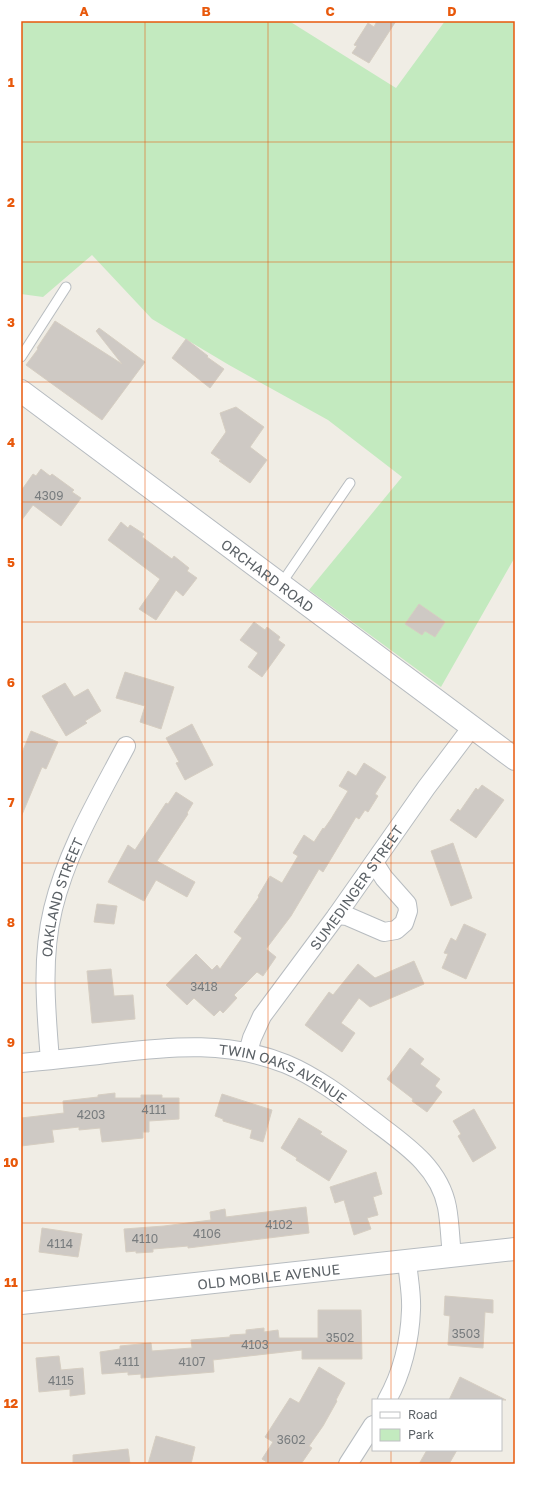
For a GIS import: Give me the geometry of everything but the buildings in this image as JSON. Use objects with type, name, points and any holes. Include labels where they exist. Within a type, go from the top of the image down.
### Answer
[{"type":"main road","name":"ORCHARD ROAD","points":[[21,392],[515,759]]},
{"type":"main road","name":"OLD MOBILE AVENUE","points":[[21,1303],[515,1248]]},
{"type":"street","name":"SUMEDINGER STREET","points":[[248,1052],[252,1038],[262,1016],[337,915],[426,788],[472,726]]},
{"type":"street","name":"OAKLAND STREET","points":[[50,1060],[45,996],[46,958],[53,911],[60,884],[76,844],[126,746]]},
{"type":"street","points":[[337,915],[348,916],[384,932],[396,930],[404,923],[408,911],[407,904],[384,878],[375,861]]},
{"type":"street","name":"TWIN OAKS AVENUE","points":[[21,1063],[164,1047],[203,1046],[248,1052],[287,1065],[313,1078],[337,1093],[416,1153],[428,1167],[442,1193],[446,1206],[452,1255]]},
{"type":"street","points":[[387,1399],[402,1364],[409,1337],[412,1309],[407,1260]]},
{"type":"street","points":[[348,1464],[372,1427]]},
{"type":"lane","points":[[21,357],[66,287]]},
{"type":"lane","points":[[280,584],[350,482]]},
{"type":"green space","points":[[21,21],[289,21],[396,88],[445,21],[515,21],[515,557],[441,687],[309,590],[402,477],[328,420],[229,365],[152,319],[92,255],[43,297],[21,294]]}]
